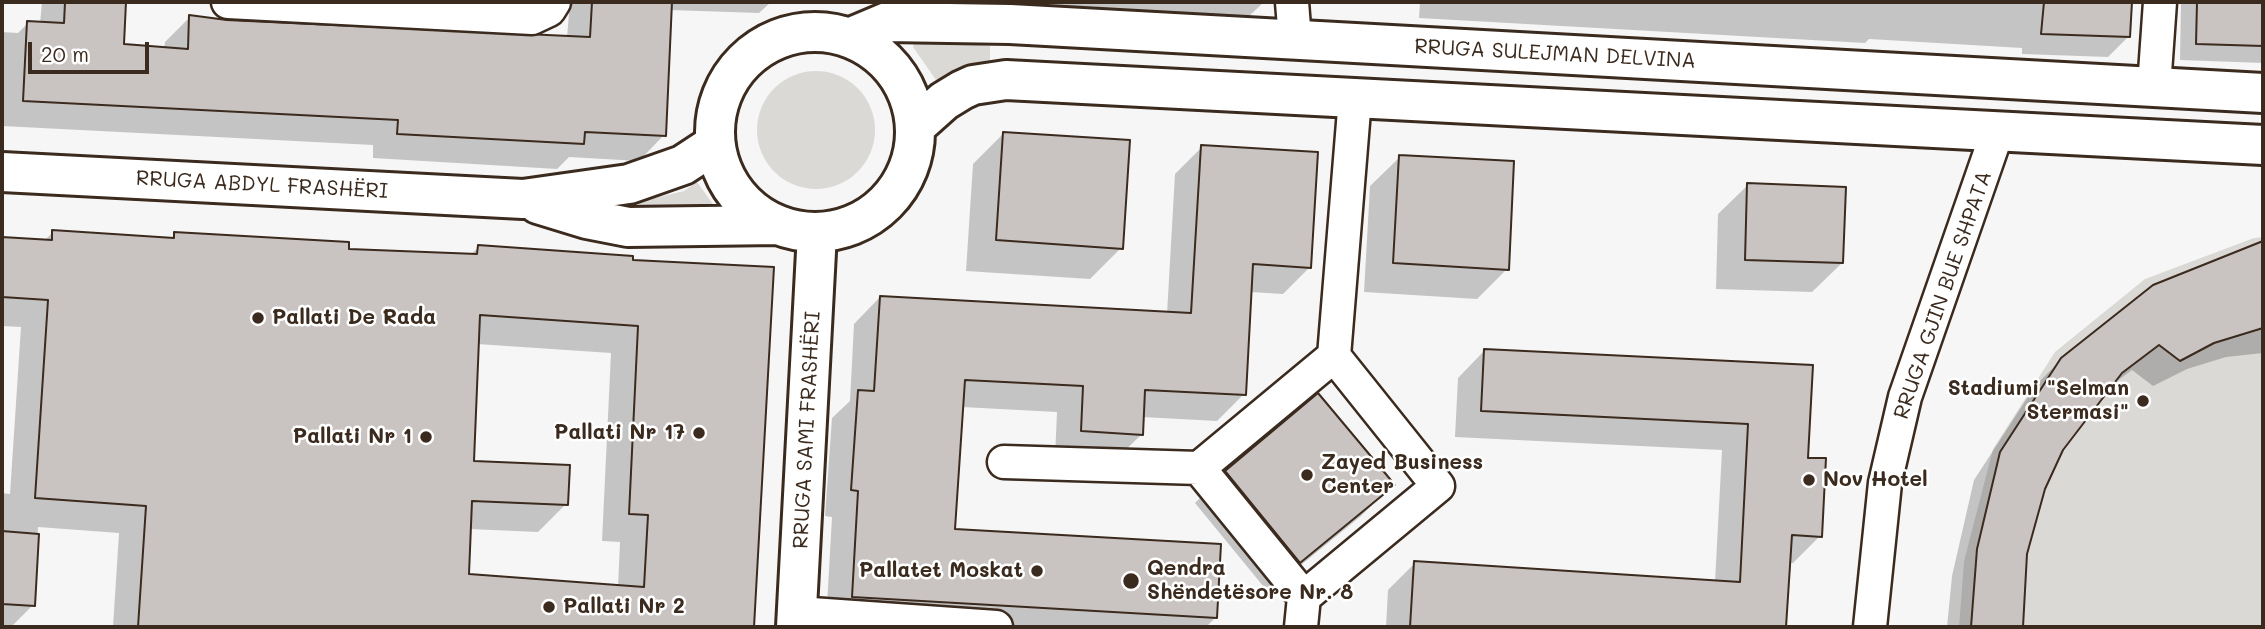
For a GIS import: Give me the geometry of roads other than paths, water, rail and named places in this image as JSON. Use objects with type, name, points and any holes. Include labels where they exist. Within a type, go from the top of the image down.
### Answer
[{"type":"main road","name":"RRUGA SULEJMAN DELVINA","points":[[829,24],[879,24],[903,20],[2263,93]]},
{"type":"main road","points":[[829,24],[883,58],[906,89],[916,126],[912,158],[899,187],[885,203],[877,211],[849,227],[817,233],[778,225],[747,206],[726,178],[715,144],[720,101],[728,81],[741,64],[776,40],[829,24]]},
{"type":"main road","points":[[916,126],[952,96],[973,85],[992,80],[1998,130],[2263,147]]},
{"type":"main road","name":"RRUGA ABDYL FRASHËRI","points":[[2,172],[523,199],[629,184],[683,165],[715,144]]},
{"type":"main road","name":"RRUGA ABDYL FRASHËRI","points":[[523,199],[587,219],[628,227],[778,225]]},
{"type":"main road","name":"RRUGA SAMI FRASHËRI","points":[[797,620],[817,233]]},
{"type":"street","points":[[228,2],[532,18],[549,10],[554,2]]},
{"type":"street","points":[[1292,2],[1295,40]]},
{"type":"street","points":[[2154,87],[2160,2]]},
{"type":"street","points":[[1199,468],[1302,612],[1438,486],[1334,356],[1356,98]]},
{"type":"street","name":"RRUGA GJIN BUE SHPATA","points":[[1870,627],[1885,483],[1905,397],[1998,130]]},
{"type":"street","points":[[1004,462],[1199,468],[1334,356]]},
{"type":"street","points":[[797,620],[996,627]]},
{"type":"place","name":"Pallati De Rada","points":[[258,318]]},
{"type":"place","name":"Stadiumi \"Selman Stermasi\"","points":[[2143,401]]},
{"type":"place","name":"Pallati Nr 17","points":[[699,433]]},
{"type":"place","name":"Pallati Nr 1","points":[[426,437]]},
{"type":"place","name":"Zayed Business Center","points":[[1307,475]]},
{"type":"place","name":"Nov Hotel","points":[[1809,480]]},
{"type":"place","name":"Pallatet Moskat","points":[[1037,571]]},
{"type":"place","name":"Qendra Shëndetësore Nr. 8","points":[[1131,581]]},
{"type":"place","name":"Pallati Nr 2","points":[[549,607]]}]
